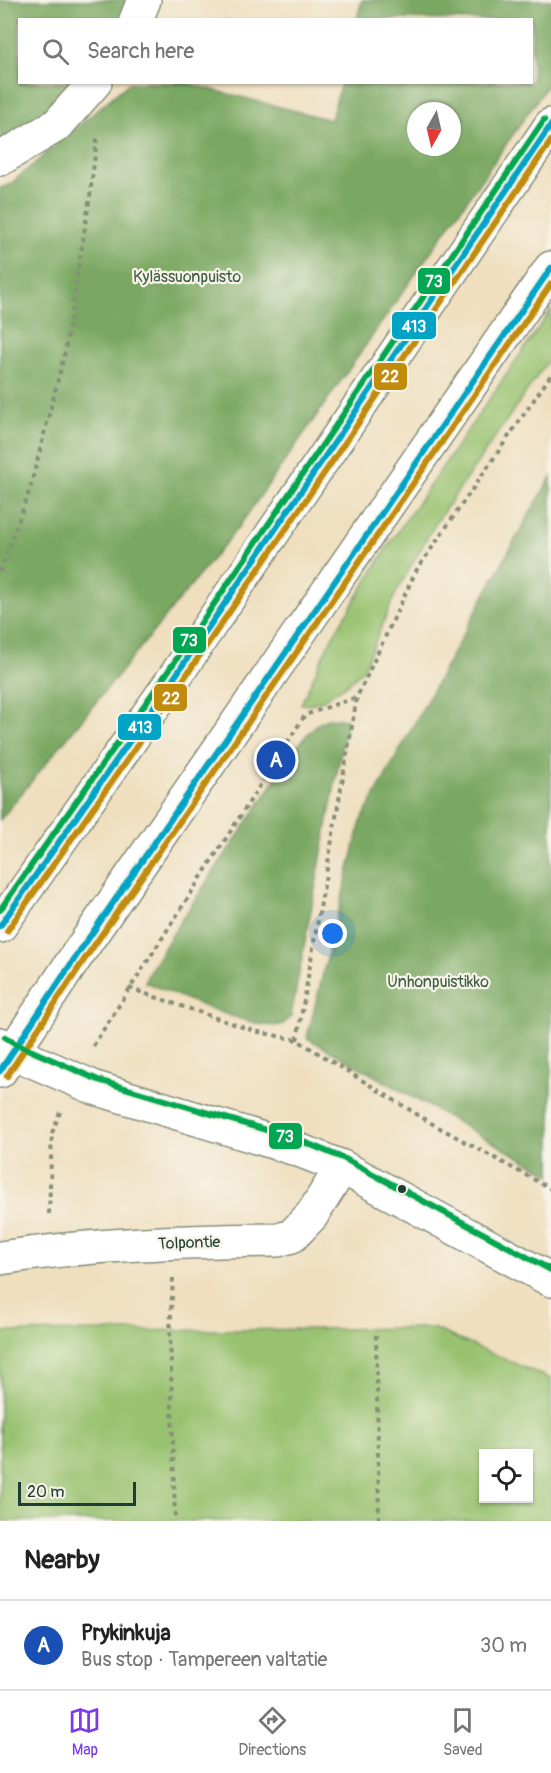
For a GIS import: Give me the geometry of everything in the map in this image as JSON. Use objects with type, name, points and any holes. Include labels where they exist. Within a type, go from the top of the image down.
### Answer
[{"type":"main road","points":[[137,18],[144,0]]},
{"type":"main road","points":[[0,159],[57,125],[93,84]]},
{"type":"main road","points":[[0,926],[183,666],[551,124]]},
{"type":"main road","points":[[551,268],[4,1056],[95,1088],[296,1149],[342,1167],[551,1280]]},
{"type":"main road","name":"Tolpontie","points":[[0,1258],[48,1250],[175,1241],[278,1240],[292,1236],[312,1215],[342,1167]]},
{"type":"path","points":[[0,572],[30,489],[64,352],[90,196],[98,128]]},
{"type":"path","points":[[297,1041],[357,697],[416,571],[551,375]]},
{"type":"path","points":[[357,697],[305,715],[129,988],[254,1031],[297,1041],[431,1123],[551,1189]]},
{"type":"path","points":[[48,1250],[52,1133]]},
{"type":"path","points":[[175,1241],[170,1331],[175,1521]]},
{"type":"path","points":[[376,1335],[379,1521]]},
{"type":"green space","points":[[0,0],[128,0],[119,18],[18,18],[18,84],[75,84],[40,119],[0,146]]},
{"type":"green space","name":"Kylässuonpuisto","points":[[362,0],[551,0],[551,80],[240,525],[0,820],[0,188],[9,185],[128,84],[190,84],[331,120],[341,84],[533,84],[533,18],[357,18]]},
{"type":"green space","points":[[551,310],[551,356],[435,524],[396,593],[363,670],[345,686],[323,700],[308,705],[301,704],[329,643],[388,546]]},
{"type":"green space","name":"Unhonpuistikko","points":[[551,477],[551,1175],[307,1038],[361,821]]},
{"type":"green space","points":[[329,718],[347,720],[291,1016],[280,1025],[253,1022],[214,1010],[145,982],[182,919],[303,739],[316,725]]},
{"type":"green space","points":[[432,1328],[551,1379],[551,1521],[0,1521],[0,1332]]},
{"type":"transit line","name":"73","points":[[0,910],[169,670],[544,120]]},
{"type":"transit line","name":"413","points":[[0,926],[176,675],[551,125]]},
{"type":"transit line","name":"22","points":[[7,931],[183,680],[551,141]]},
{"type":"transit line","name":"413","points":[[0,1071],[75,958],[551,268]]},
{"type":"transit line","name":"22","points":[[7,1076],[82,963],[551,284]]},
{"type":"transit line","name":"73","points":[[5,1037],[98,1080],[299,1140],[345,1159],[551,1270]]},
{"type":"place","name":"Prykinkuja","points":[[276,760]]}]
